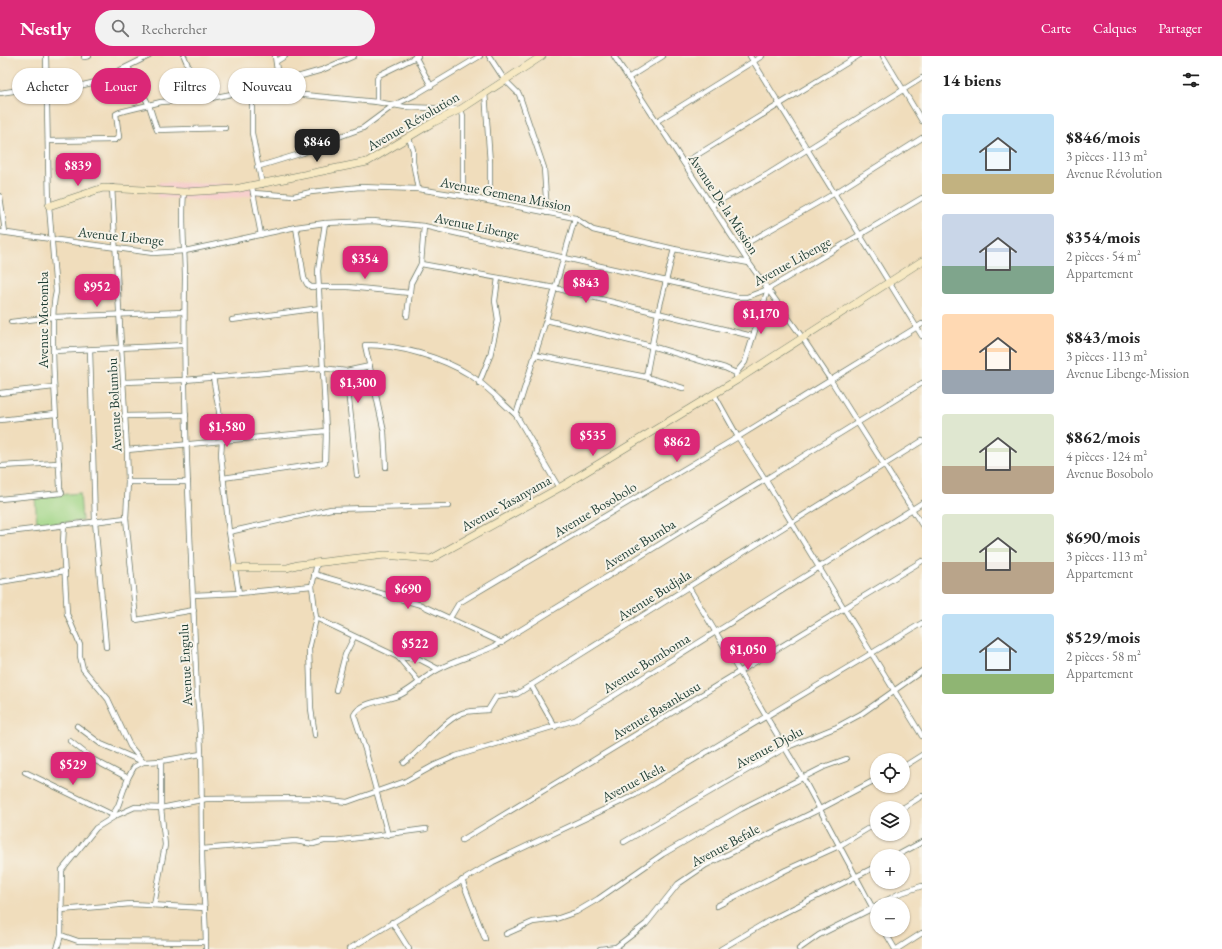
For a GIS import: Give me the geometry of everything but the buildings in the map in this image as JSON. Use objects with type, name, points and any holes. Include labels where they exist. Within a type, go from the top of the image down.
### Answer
[{"type":"street","name":"Avenue Motomba","points":[[46,56],[46,68]]},
{"type":"street","points":[[84,57],[89,56]]},
{"type":"street","points":[[83,85],[96,82],[149,56]]},
{"type":"street","points":[[184,56],[189,68]]},
{"type":"street","points":[[278,68],[276,58],[285,56]]},
{"type":"street","points":[[306,75],[322,70],[354,56]]},
{"type":"street","points":[[377,102],[377,79],[379,75],[416,56],[431,86]]},
{"type":"street","points":[[257,167],[303,153],[363,128],[394,105],[431,86],[480,56]]},
{"type":"street","points":[[490,56],[504,79],[519,94],[544,168],[547,213]]},
{"type":"street","name":"Avenue Révolution","points":[[49,206],[103,188],[112,187],[184,192],[253,190],[262,185],[367,162],[461,109],[504,79],[542,56]]},
{"type":"street","name":"Avenue De la Mission","points":[[614,56],[740,247],[749,263],[802,337],[858,421],[883,464],[922,525]]},
{"type":"street","points":[[628,78],[663,56]]},
{"type":"street","points":[[750,56],[922,336]]},
{"type":"street","points":[[657,121],[762,56]]},
{"type":"street","points":[[684,163],[858,56]]},
{"type":"street","points":[[883,56],[922,121]]},
{"type":"street","points":[[128,67],[149,106],[156,130],[224,128]]},
{"type":"street","points":[[712,205],[807,149],[922,78]]},
{"type":"street","points":[[0,93],[12,91]]},
{"type":"street","points":[[485,92],[490,163],[490,201]]},
{"type":"street","points":[[306,95],[394,105],[461,109],[463,116],[463,196]]},
{"type":"street","points":[[48,140],[115,140],[119,137],[116,114],[159,103]]},
{"type":"street","name":"Avenue Motomba","points":[[0,499],[62,493],[60,488],[55,414],[53,317],[56,292],[49,206],[47,104]]},
{"type":"street","points":[[252,104],[252,134],[257,167],[262,185]]},
{"type":"street","points":[[409,138],[413,150],[413,162],[418,189]]},
{"type":"street","points":[[740,247],[834,193],[922,138]]},
{"type":"street","name":"Avenue Bolumbu","points":[[112,187],[127,450],[128,482],[126,518],[136,620],[194,610]]},
{"type":"street","name":"Avenue Gemena Mission","points":[[253,190],[294,196],[311,192],[360,187],[418,189],[463,196],[575,218],[593,230],[674,249],[749,263]]},
{"type":"street","points":[[253,190],[261,235]]},
{"type":"street","name":"Avenue Engulu","points":[[184,192],[182,222],[185,251],[184,345],[186,415],[203,801],[202,849],[206,949]]},
{"type":"street","points":[[0,196],[3,232]]},
{"type":"street","name":"Avenue Libenge","points":[[3,232],[152,253],[185,251],[296,227],[325,223],[373,221],[424,226],[737,298],[747,297],[768,289],[922,198]]},
{"type":"street","points":[[516,415],[546,320],[575,218]]},
{"type":"street","points":[[224,478],[325,463],[326,431],[318,271],[325,223]]},
{"type":"street","points":[[407,316],[411,283],[421,264],[424,226]]},
{"type":"street","points":[[296,227],[304,278],[307,284],[311,287],[348,287],[410,293]]},
{"type":"street","points":[[646,377],[658,313],[674,249]]},
{"type":"street","name":"Avenue Yasanyama","points":[[235,568],[288,568],[317,562],[385,555],[431,559],[559,488],[714,394],[736,376],[802,337],[888,281],[922,261]]},
{"type":"street","points":[[421,264],[555,288],[752,336]]},
{"type":"street","points":[[479,383],[490,356],[498,320],[495,301],[498,278]]},
{"type":"street","points":[[546,320],[651,346],[725,368],[736,376],[745,362],[768,289]]},
{"type":"street","points":[[232,320],[320,308]]},
{"type":"street","points":[[11,322],[53,317],[120,316],[184,312]]},
{"type":"street","name":"Avenue Bosobolo","points":[[450,618],[459,602],[738,437],[830,379],[922,324]]},
{"type":"street","points":[[53,352],[184,345]]},
{"type":"street","points":[[386,467],[384,432],[365,345],[400,348],[429,356],[470,375],[516,415],[559,488]]},
{"type":"street","points":[[90,350],[95,521],[106,647]]},
{"type":"street","points":[[535,355],[646,377],[683,388]]},
{"type":"street","points":[[123,382],[185,380],[322,368],[346,371],[370,366]]},
{"type":"street","points":[[346,371],[357,475]]},
{"type":"street","points":[[213,377],[222,440],[221,455],[229,532],[239,593]]},
{"type":"street","name":"Avenue Bumba","points":[[376,792],[365,749],[354,716],[360,708],[399,695],[420,683],[438,669],[502,643],[514,634],[858,421],[922,383]]},
{"type":"street","points":[[0,393],[54,387]]},
{"type":"street","points":[[714,394],[738,437],[819,566],[922,736]]},
{"type":"street","points":[[0,420],[55,414]]},
{"type":"street","points":[[124,416],[186,415]]},
{"type":"street","points":[[127,450],[326,431]]},
{"type":"street","name":"Avenue Budjala","points":[[404,763],[416,754],[425,743],[460,714],[488,710],[494,698],[517,694],[922,441]]},
{"type":"street","points":[[1,466],[59,463]]},
{"type":"street","points":[[128,482],[188,482]]},
{"type":"street","name":"Avenue Bomboma","points":[[61,910],[62,870],[96,828],[112,817],[135,807],[161,808],[203,801],[206,799],[260,797],[313,798],[346,802],[406,781],[456,756],[575,720],[922,503]]},
{"type":"street","points":[[229,532],[331,509],[449,506]]},
{"type":"street","points":[[0,533],[64,524],[126,518]]},
{"type":"street","points":[[64,524],[63,543],[67,614],[80,645],[80,656],[83,669],[108,699],[130,746],[143,762]]},
{"type":"street","name":"Avenue Basankusu","points":[[462,840],[922,561]]},
{"type":"street","points":[[315,735],[311,709],[309,649],[316,618],[312,586],[317,562]]},
{"type":"street","points":[[0,582],[65,571]]},
{"type":"street","points":[[314,574],[421,605],[502,643]]},
{"type":"street","points":[[193,595],[239,593],[312,586]]},
{"type":"street","points":[[688,586],[739,673],[768,717],[840,846],[855,878],[870,900]]},
{"type":"street","points":[[316,618],[398,657],[419,659],[438,669]]},
{"type":"street","name":"Avenue Ikela","points":[[349,949],[493,862],[635,795],[922,624]]},
{"type":"street","points":[[336,690],[346,655],[354,637]]},
{"type":"street","points":[[398,657],[420,683]]},
{"type":"street","name":"Avenue Djolu","points":[[624,842],[785,748],[861,714],[922,671]]},
{"type":"street","points":[[531,685],[555,727]]},
{"type":"street","points":[[77,726],[101,744],[143,762]]},
{"type":"street","points":[[70,741],[94,760],[128,778]]},
{"type":"street","points":[[25,772],[112,817],[134,767],[143,762],[161,761],[201,754]]},
{"type":"street","points":[[910,763],[922,755]]},
{"type":"street","points":[[506,934],[533,922],[556,919],[576,912],[598,899],[663,854],[741,808],[824,767],[846,759]]},
{"type":"street","points":[[154,905],[164,851],[161,808],[161,761]]},
{"type":"street","name":"Avenue Befale","points":[[600,949],[616,947],[646,924],[678,884],[706,865],[870,783]]},
{"type":"street","points":[[376,792],[388,835]]},
{"type":"street","points":[[910,804],[922,796]]},
{"type":"street","points":[[717,906],[786,870],[840,846],[870,827]]},
{"type":"street","points":[[202,849],[295,841],[313,844],[324,841],[388,835],[426,829]]},
{"type":"street","points":[[909,849],[922,842]]},
{"type":"street","points":[[721,949],[770,920],[870,870]]},
{"type":"street","points":[[462,880],[485,939]]},
{"type":"street","points":[[893,897],[922,886]]},
{"type":"street","points":[[57,949],[61,935],[61,910],[131,904],[205,908]]},
{"type":"street","points":[[799,949],[819,935],[870,910]]},
{"type":"street","points":[[392,922],[409,949]]},
{"type":"street","points":[[888,937],[896,949],[922,933]]},
{"type":"street","points":[[61,935],[78,941],[206,942]]},
{"type":"shaded area","points":[[159,182],[231,184],[235,186],[256,185],[259,195],[210,201],[157,197]]},
{"type":"green space","points":[[80,493],[82,521],[37,525],[35,497]]}]
